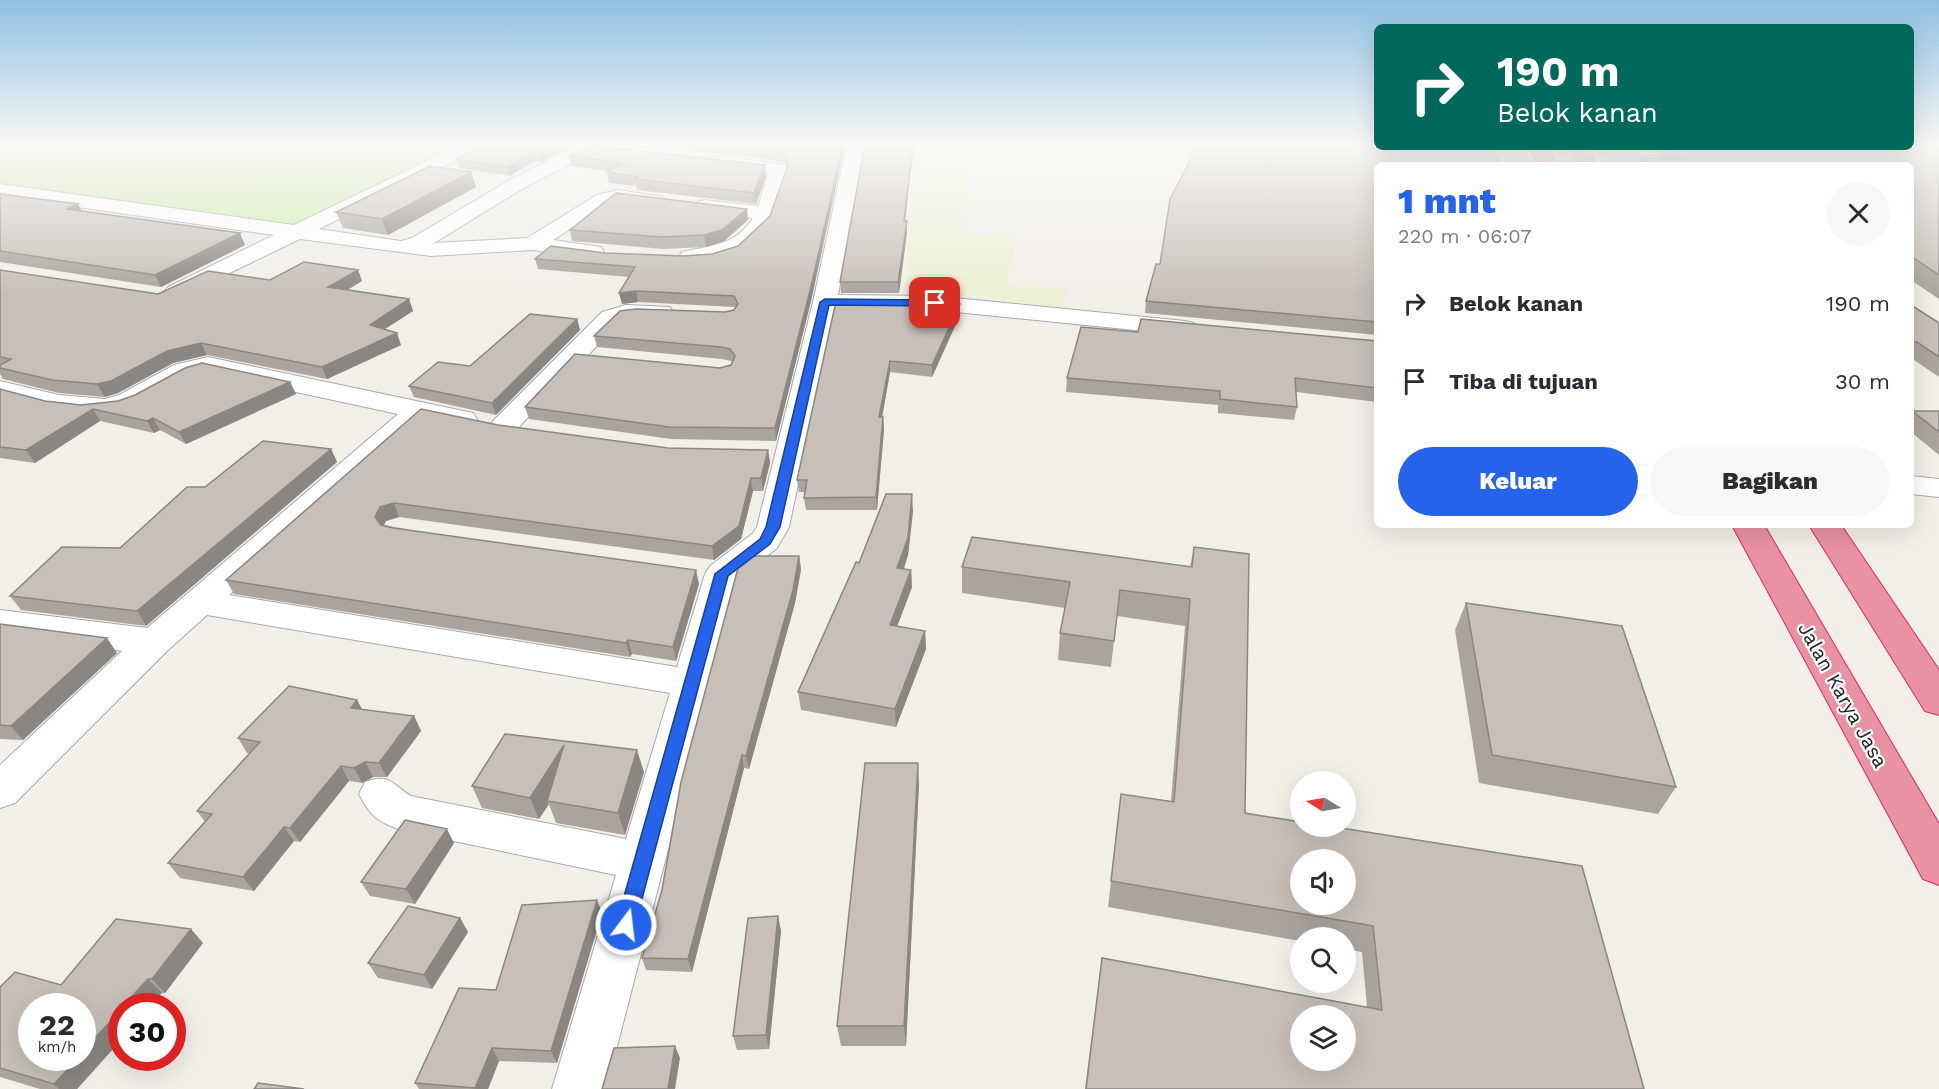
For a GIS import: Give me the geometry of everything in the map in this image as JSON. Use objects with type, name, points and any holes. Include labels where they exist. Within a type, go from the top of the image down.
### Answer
[{"type":"highway","name":"Jalan Karya Jasa","points":[[1750,528],[1939,865]]},
{"type":"highway","points":[[1827,528],[1939,701]]},
{"type":"street","points":[[34,195],[400,247],[410,246],[498,195]]},
{"type":"street","points":[[157,296],[172,294],[373,195]]},
{"type":"street","points":[[674,256],[713,255],[731,249],[752,232],[765,213],[771,195]]},
{"type":"street","points":[[579,1089],[692,683],[704,572],[769,536],[780,452],[825,302],[846,195]]},
{"type":"street","points":[[532,244],[604,199],[619,196],[765,213]]},
{"type":"street","points":[[410,246],[414,249],[434,250],[532,244],[618,254]]},
{"type":"street","points":[[825,302],[935,303],[1213,330]]},
{"type":"street","points":[[503,427],[571,355],[614,314],[638,311],[682,313]]},
{"type":"street","points":[[571,355],[606,358]]},
{"type":"street","points":[[0,389],[86,407],[106,408],[138,396],[187,368],[208,364],[419,410],[503,427],[538,431]]},
{"type":"street","points":[[0,791],[154,642],[419,410]]},
{"type":"street","points":[[1914,485],[1939,488]]},
{"type":"street","points":[[198,602],[692,683]]},
{"type":"street","points":[[0,622],[154,642]]},
{"type":"street","points":[[380,794],[385,802],[401,812],[643,861]]},
{"type":"green space","points":[[74,195],[360,195],[294,227]]},
{"type":"green space","points":[[913,195],[966,195],[961,235],[1017,236],[1006,284],[1068,289],[1061,307],[905,288]]},
{"type":"building","points":[[0,195],[78,204],[67,209],[240,233],[155,275],[0,251]]},
{"type":"building","points":[[371,195],[428,195],[382,219],[336,212]]},
{"type":"building","points":[[614,195],[631,195],[747,209],[722,230],[704,235],[661,237],[570,230]]},
{"type":"building","points":[[777,195],[832,195],[775,428],[669,427],[525,407],[575,354],[720,368],[731,365],[735,356],[730,349],[721,347],[594,336],[620,311],[636,309],[725,312],[734,310],[738,304],[734,296],[636,291],[619,293],[635,267],[535,259],[551,246],[605,253],[683,256],[712,254],[738,246],[770,216]]},
{"type":"building","points":[[856,195],[907,195],[904,221],[907,221],[898,282],[840,282]]},
{"type":"building","points":[[1172,195],[1374,195],[1374,322],[1146,301],[1156,264],[1160,264]]},
{"type":"building","points":[[1914,195],[1939,195],[1939,275],[1914,258]]},
{"type":"building","points":[[304,262],[358,270],[328,287],[409,299],[370,325],[397,333],[322,367],[201,343],[167,351],[111,381],[97,384],[52,380],[0,368],[0,365],[11,359],[0,357],[0,270],[158,294],[208,271],[270,280]]},
{"type":"building","points":[[836,301],[960,304],[932,365],[890,361],[879,417],[883,417],[876,497],[804,498],[807,480],[797,480]]},
{"type":"building","points":[[1914,307],[1939,323],[1939,357],[1914,342]]},
{"type":"building","points":[[530,314],[577,319],[492,403],[409,386],[438,362],[470,366]]},
{"type":"building","points":[[1141,319],[1374,341],[1374,388],[1295,378],[1297,407],[1220,399],[1220,391],[1067,378],[1081,327],[1138,332]]},
{"type":"building","points":[[202,363],[290,382],[179,432],[153,418],[147,421],[93,409],[26,450],[0,447],[0,389],[45,401],[81,405],[118,401],[135,395],[185,368]]},
{"type":"building","points":[[421,409],[498,425],[668,448],[768,450],[761,478],[751,478],[739,526],[712,546],[394,503],[380,507],[375,517],[381,525],[393,528],[696,570],[673,647],[628,640],[626,643],[226,580]]},
{"type":"building","points":[[1914,411],[1939,411],[1939,432],[1914,413]]},
{"type":"building","points":[[263,441],[331,449],[137,611],[10,596],[62,547],[120,548],[187,487],[205,487]]},
{"type":"building","points":[[886,494],[912,494],[908,538],[897,568],[911,570],[890,625],[925,631],[895,709],[798,692],[856,562],[859,563]]},
{"type":"building","points":[[972,537],[1192,567],[1194,547],[1249,554],[1245,813],[1290,820],[1290,837],[1356,837],[1356,830],[1582,866],[1644,1089],[1086,1089],[1102,958],[1355,1005],[1290,1005],[1290,1071],[1356,1071],[1356,1005],[1382,1010],[1373,926],[1309,915],[1356,915],[1356,849],[1290,849],[1290,912],[1111,881],[1121,794],[1174,802],[1190,599],[1120,590],[1114,641],[1060,633],[1070,582],[962,567]]},
{"type":"building","points":[[754,556],[799,556],[793,590],[746,756],[742,755],[688,959],[642,958],[662,890],[681,782],[738,568]]},
{"type":"building","points":[[1466,603],[1622,626],[1676,787],[1492,755]]},
{"type":"building","points":[[0,624],[107,638],[11,726],[0,725]]},
{"type":"building","points":[[289,686],[357,700],[351,708],[414,716],[379,763],[365,762],[354,768],[341,766],[290,828],[284,827],[243,877],[168,863],[212,814],[197,811],[260,742],[238,738]]},
{"type":"building","points":[[505,734],[637,750],[618,813],[547,801],[564,745],[530,798],[472,786]]},
{"type":"building","points":[[865,763],[918,763],[904,1026],[837,1026]]},
{"type":"building","points":[[405,820],[447,829],[406,889],[361,882]]},
{"type":"building","points":[[597,900],[551,1051],[492,1048],[475,1088],[415,1083],[459,988],[496,990],[522,905]]},
{"type":"building","points":[[408,906],[460,918],[424,975],[368,963]]},
{"type":"building","points":[[778,916],[766,1035],[733,1036],[748,918]]},
{"type":"building","points":[[116,919],[191,929],[152,979],[148,979],[135,993],[108,993],[108,1024],[96,1037],[96,993],[18,993],[18,1071],[66,1071],[54,1084],[0,1068],[0,987],[15,972],[61,985]]},
{"type":"building","points":[[675,1046],[668,1089],[602,1089],[614,1048]]},
{"type":"building","points":[[258,1083],[304,1089],[254,1089]]},
{"type":"route","points":[[626,925],[722,574],[765,541],[773,527],[825,302],[935,303]]}]
